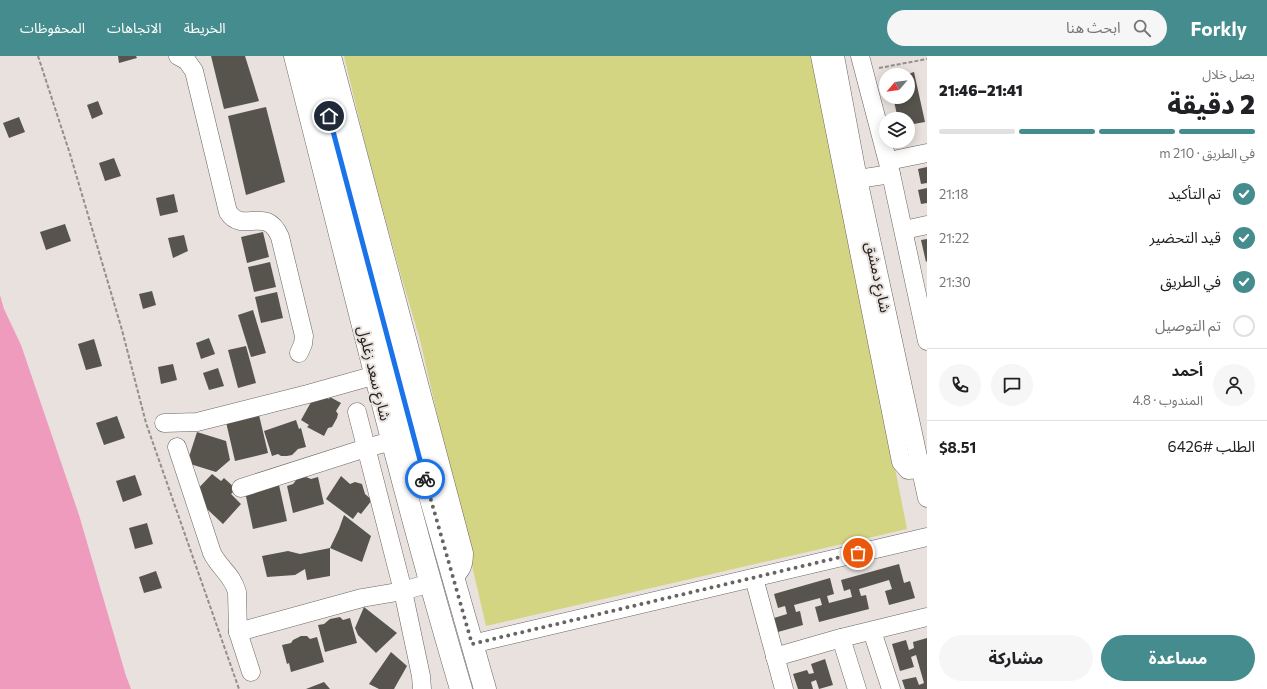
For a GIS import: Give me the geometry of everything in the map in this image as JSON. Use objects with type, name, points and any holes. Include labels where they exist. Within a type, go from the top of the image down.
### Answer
[{"type":"main road","name":"شارع سعد زغلول","points":[[295,56],[414,440],[485,689]]},
{"type":"main road","name":"شارع سعد زغلول","points":[[325,63],[354,250],[376,375],[430,583],[461,689]]},
{"type":"street","points":[[820,56],[883,332],[901,462],[908,470],[921,469]]},
{"type":"street","name":"شارع دمشق","points":[[835,56],[858,179],[883,332],[922,448],[921,469],[927,498]]},
{"type":"street","points":[[181,57],[187,61],[194,71],[228,212],[234,219],[239,221],[244,222],[262,220],[269,222],[274,226],[280,237],[304,336],[300,353]]},
{"type":"street","points":[[325,63],[464,553],[461,570],[452,577]]},
{"type":"street","points":[[862,64],[895,166],[904,230],[920,271],[927,341]]},
{"type":"street","points":[[858,179],[927,153]]},
{"type":"street","points":[[904,230],[927,224]]},
{"type":"street","points":[[164,423],[197,422],[376,375]]},
{"type":"street","points":[[357,412],[403,591],[421,676],[422,689]]},
{"type":"street","points":[[241,488],[392,441]]},
{"type":"street","points":[[177,447],[212,553],[218,564],[230,576],[237,592],[238,632],[251,672]]},
{"type":"street","points":[[472,644],[927,537]]},
{"type":"street","points":[[754,578],[784,689]]},
{"type":"street","points":[[238,632],[362,598],[403,591],[430,583]]},
{"type":"street","points":[[775,658],[841,638],[927,617]]},
{"type":"street","points":[[872,631],[891,689]]},
{"type":"street","points":[[841,638],[857,689]]},
{"type":"path","points":[[38,56],[70,154],[122,330],[146,423],[239,689]]},
{"type":"path","points":[[862,64],[927,59]]},
{"type":"shaded area","points":[[344,56],[814,56],[907,529],[486,626],[420,340],[369,160]]},
{"type":"shaded area","points":[[0,295],[4,309],[21,345],[79,515],[131,689],[0,689]]},
{"type":"building","points":[[118,56],[136,56],[137,58],[119,63]]},
{"type":"building","points":[[211,56],[245,56],[259,101],[224,109]]},
{"type":"building","points":[[915,77],[925,122],[915,124],[915,112],[896,112],[895,104],[915,104]]},
{"type":"building","points":[[98,101],[103,114],[92,119],[87,105]]},
{"type":"building","points":[[266,107],[285,182],[246,195],[228,116]]},
{"type":"building","points":[[19,117],[25,132],[9,138],[3,123]]},
{"type":"building","points":[[114,158],[121,176],[105,181],[99,163]]},
{"type":"building","points":[[927,167],[927,183],[921,184],[918,169]]},
{"type":"building","points":[[927,188],[927,203],[921,204],[918,190]]},
{"type":"building","points":[[174,194],[178,212],[160,216],[156,198]]},
{"type":"building","points":[[65,224],[71,241],[46,250],[40,232]]},
{"type":"building","points":[[263,232],[269,257],[247,263],[241,237]]},
{"type":"building","points":[[184,235],[188,251],[173,258],[168,238]]},
{"type":"building","points":[[927,239],[927,261],[926,262],[921,240]]},
{"type":"building","points":[[270,262],[276,287],[254,292],[248,267]]},
{"type":"building","points":[[152,291],[156,305],[143,309],[139,294]]},
{"type":"building","points":[[277,292],[283,318],[261,323],[255,297]]},
{"type":"building","points":[[253,310],[266,353],[251,357],[238,315]]},
{"type":"building","points":[[209,338],[215,354],[201,359],[196,343]]},
{"type":"building","points":[[94,339],[102,366],[86,370],[78,344]]},
{"type":"building","points":[[246,346],[256,383],[238,388],[228,350]]},
{"type":"building","points":[[173,364],[177,380],[161,384],[158,367]]},
{"type":"building","points":[[218,368],[224,386],[209,390],[203,373]]},
{"type":"building","points":[[315,395],[324,396],[329,399],[330,397],[341,403],[336,411],[338,414],[337,418],[332,427],[328,428],[324,436],[307,427],[309,425],[301,420]]},
{"type":"building","points":[[259,415],[268,453],[235,461],[226,422]]},
{"type":"building","points":[[117,416],[125,438],[104,445],[96,423]]},
{"type":"building","points":[[296,420],[299,429],[301,428],[306,447],[298,449],[292,455],[281,456],[278,454],[272,456],[264,431]]},
{"type":"building","points":[[197,432],[226,441],[230,460],[216,472],[187,463]]},
{"type":"building","points":[[212,474],[221,481],[224,478],[236,489],[231,494],[241,504],[223,524],[192,495]]},
{"type":"building","points":[[135,475],[142,495],[123,502],[116,481]]},
{"type":"building","points":[[341,476],[350,484],[355,482],[362,484],[365,494],[372,500],[361,514],[358,512],[353,519],[326,499]]},
{"type":"building","points":[[306,477],[311,479],[318,477],[324,504],[293,513],[287,486],[293,484],[297,479]]},
{"type":"building","points":[[279,485],[287,521],[253,529],[245,492]]},
{"type":"building","points":[[344,515],[371,536],[362,562],[330,548]]},
{"type":"building","points":[[147,523],[153,544],[135,549],[129,528]]},
{"type":"building","points":[[330,548],[330,576],[307,580],[305,569],[295,575],[267,577],[262,556],[288,551],[300,554]]},
{"type":"building","points":[[899,564],[904,583],[910,581],[915,598],[889,605],[885,591],[892,589],[889,580],[859,589],[861,596],[866,595],[869,609],[819,622],[815,607],[822,605],[820,598],[794,605],[796,612],[800,611],[803,625],[778,632],[774,618],[787,614],[785,606],[778,608],[774,594],[830,578],[834,594],[827,596],[829,603],[852,597],[850,589],[844,591],[841,580]]},
{"type":"building","points":[[156,571],[162,588],[144,593],[139,577]]},
{"type":"building","points":[[364,607],[397,633],[376,653],[358,635],[355,628]]},
{"type":"building","points":[[340,617],[343,620],[350,618],[357,643],[325,652],[318,625],[324,624],[330,619]]},
{"type":"building","points":[[301,636],[307,636],[310,639],[317,637],[324,662],[291,672],[289,663],[287,664],[282,645],[291,643],[293,640]]},
{"type":"building","points":[[927,638],[927,689],[905,689],[902,680],[916,677],[919,685],[924,683],[916,655],[911,657],[914,667],[900,671],[892,644],[906,640],[909,650],[914,648],[913,642]]},
{"type":"building","points":[[391,652],[407,666],[394,689],[379,689],[369,684]]},
{"type":"building","points":[[825,659],[833,685],[819,689],[816,680],[811,682],[813,689],[798,689],[793,674],[807,670],[809,674],[814,673],[811,664]]},
{"type":"building","points":[[324,682],[330,689],[306,689]]},
{"type":"way so far","points":[[425,479],[472,644],[858,553]]},
{"type":"route","points":[[329,116],[425,479]]}]
